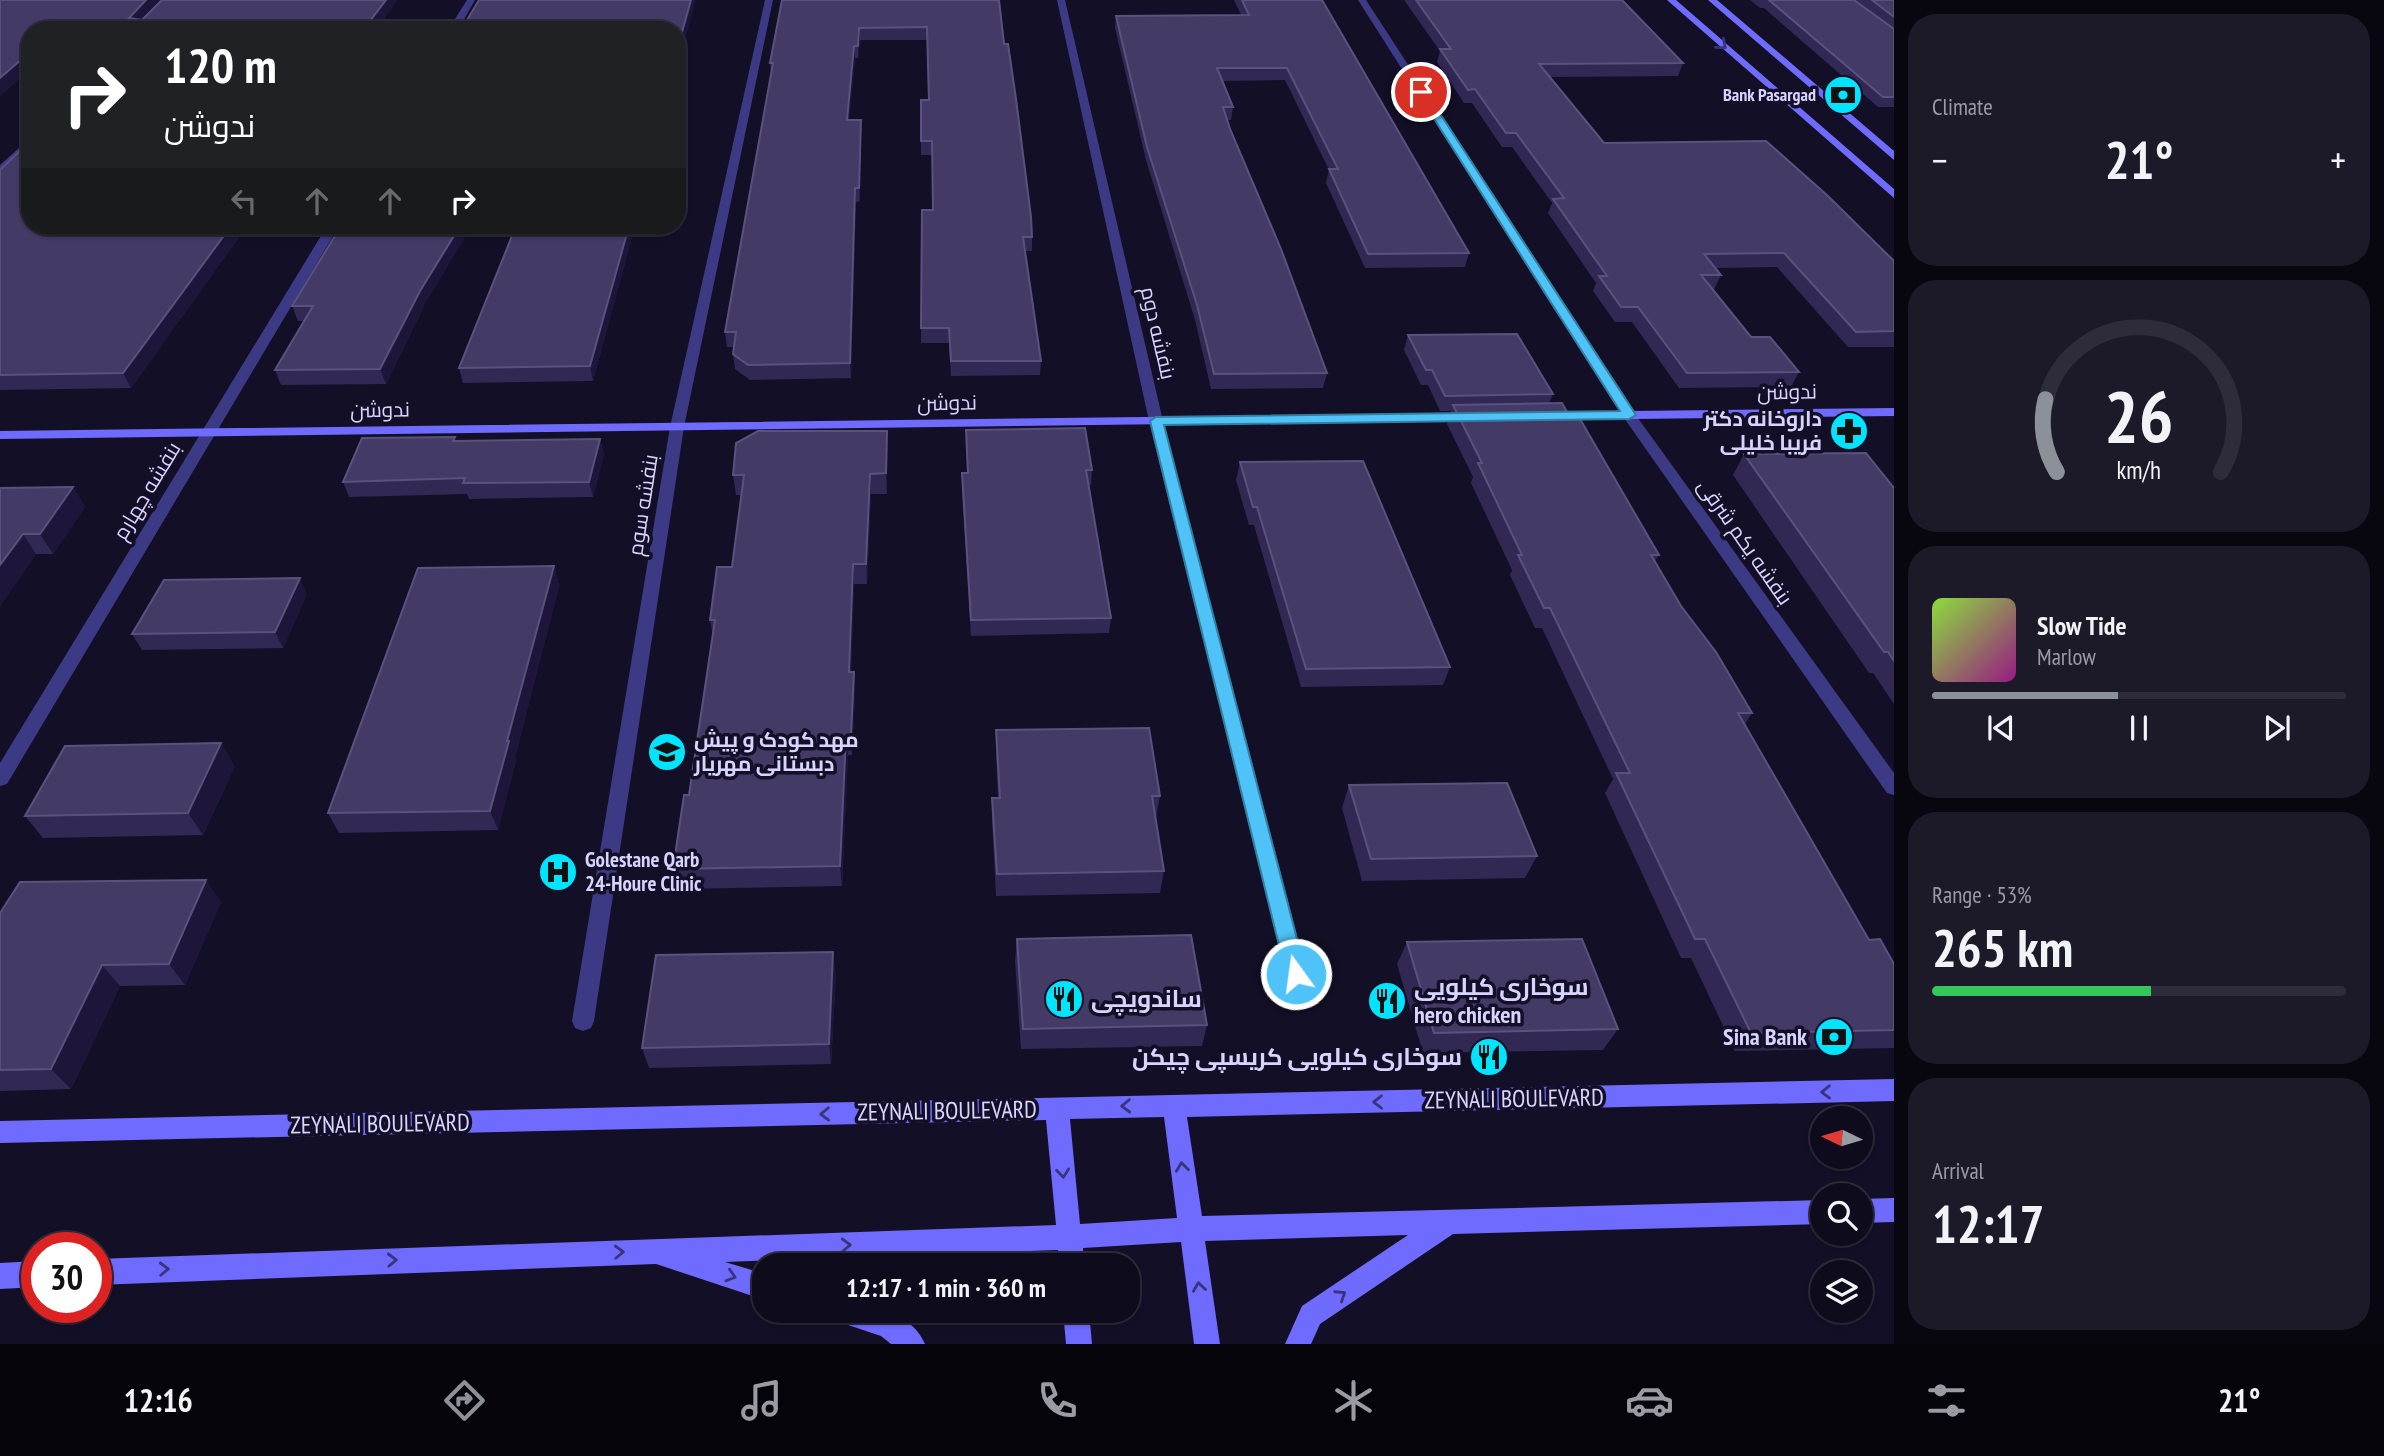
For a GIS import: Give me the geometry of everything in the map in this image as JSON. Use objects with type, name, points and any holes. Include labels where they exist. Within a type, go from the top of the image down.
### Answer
[{"type":"main road","points":[[1671,0],[1894,195]]},
{"type":"main road","points":[[1712,0],[1894,157]]},
{"type":"main road","name":"ندوشن","points":[[1532,416],[1894,412]]},
{"type":"main road","name":"ندوشن","points":[[0,435],[1490,417]]},
{"type":"main road","name":"ZEYNALI BOULEVARD","points":[[0,1132],[1894,1090]]},
{"type":"main road","points":[[1174,1105],[1207,1344]]},
{"type":"main road","points":[[1057,1109],[1071,1253]]},
{"type":"main road","points":[[1873,1211],[1894,1210]]},
{"type":"main road","points":[[112,1271],[1070,1237],[1190,1229],[1810,1212]]},
{"type":"main road","points":[[1298,1344],[1311,1315],[1451,1222]]},
{"type":"main road","points":[[651,1251],[752,1283]]},
{"type":"main road","points":[[0,1276],[21,1275]]},
{"type":"main road","points":[[881,1323],[912,1344]]},
{"type":"main road","points":[[1077,1323],[1079,1344]]},
{"type":"street","points":[[458,21],[471,0]]},
{"type":"street","name":"بنفشه سوم","points":[[583,1021],[677,427],[769,0]]},
{"type":"street","name":"بنفشه دوم","points":[[1061,0],[1156,421],[1303,1000]]},
{"type":"street","name":"بنفشه یکم شرقی","points":[[1362,0],[1629,415],[1894,788]]},
{"type":"street","points":[[0,171],[21,150]]},
{"type":"street","name":"بنفشه چهارم","points":[[0,779],[327,235]]},
{"type":"building","points":[[0,0],[146,0],[129,18],[142,20],[162,0],[386,0],[370,21],[21,21],[21,60],[0,78]]},
{"type":"building","points":[[479,0],[691,0],[685,21],[466,21]]},
{"type":"building","points":[[782,0],[999,0],[1004,44],[1008,44],[1031,217],[1032,237],[1023,237],[1041,361],[951,361],[949,328],[921,328],[922,210],[933,210],[932,141],[921,141],[921,100],[929,100],[927,27],[859,28],[858,46],[854,46],[847,120],[861,120],[859,188],[855,188],[850,363],[748,365],[733,354],[736,332],[725,332]]},
{"type":"building","points":[[1242,0],[1322,0],[1469,253],[1368,254],[1329,169],[1338,169],[1287,68],[1217,68],[1233,107],[1223,107],[1230,129],[1281,249],[1327,373],[1214,374],[1197,305],[1147,147],[1116,16],[1249,15]]},
{"type":"building","points":[[1416,0],[1622,0],[1683,63],[1539,64],[1604,143],[1766,141],[1828,196],[1894,261],[1894,331],[1856,332],[1784,253],[1704,254],[1721,275],[1701,275],[1751,337],[1770,337],[1799,372],[1687,373],[1638,307],[1621,307],[1599,276],[1607,276],[1553,199],[1564,198],[1516,133],[1506,133],[1475,89],[1468,90],[1440,49],[1451,49]]},
{"type":"building","points":[[1769,0],[1854,0],[1894,29],[1894,97],[1883,97]]},
{"type":"building","points":[[1872,0],[1894,0],[1894,17]]},
{"type":"building","points":[[21,150],[21,235],[224,235],[123,373],[0,375],[0,170]]},
{"type":"building","points":[[335,235],[454,235],[420,291],[380,369],[275,370],[313,306],[292,306]]},
{"type":"building","points":[[512,235],[626,235],[590,366],[459,368]]},
{"type":"building","points":[[1517,334],[1553,394],[1445,396],[1432,370],[1426,370],[1408,335]]},
{"type":"building","points":[[1562,403],[1571,419],[1580,419],[1659,555],[1651,555],[1681,606],[1716,652],[1752,713],[1738,713],[1869,940],[1880,939],[1894,964],[1894,1030],[1751,1033],[1705,939],[1695,939],[1616,773],[1630,773],[1550,608],[1544,608],[1518,555],[1522,555],[1478,463],[1482,463],[1453,405]]},
{"type":"building","points":[[1085,428],[1092,470],[1086,470],[1111,618],[971,620],[962,473],[968,473],[966,430]]},
{"type":"building","points":[[758,431],[887,431],[886,473],[870,474],[866,564],[853,564],[849,672],[854,672],[851,735],[846,735],[840,866],[673,869],[684,795],[689,795],[715,620],[710,620],[717,567],[732,567],[744,475],[733,475],[736,443]]},
{"type":"building","points":[[455,437],[453,441],[600,439],[589,482],[463,483],[465,478],[343,482],[362,438]]},
{"type":"building","points":[[1866,453],[1894,488],[1894,661],[1888,652],[1884,652],[1744,454]]},
{"type":"building","points":[[1363,461],[1450,667],[1306,669],[1257,507],[1253,507],[1240,462]]},
{"type":"building","points":[[73,487],[40,534],[23,534],[0,565],[0,488]]},
{"type":"building","points":[[554,566],[490,811],[328,813],[418,568]]},
{"type":"building","points":[[300,578],[275,632],[132,634],[164,580]]},
{"type":"building","points":[[1149,728],[1160,796],[1152,796],[1164,871],[997,874],[992,798],[1000,798],[996,730]]},
{"type":"building","points":[[221,743],[188,813],[25,816],[65,746]]},
{"type":"building","points":[[1507,783],[1537,856],[1371,859],[1349,785]]},
{"type":"building","points":[[206,880],[169,964],[102,965],[51,1069],[0,1070],[0,913],[20,882]]},
{"type":"building","points":[[1191,935],[1207,1025],[1023,1029],[1017,939]]},
{"type":"building","points":[[1582,939],[1618,1029],[1434,1033],[1407,942]]},
{"type":"building","points":[[833,952],[829,1044],[642,1048],[656,955]]},
{"type":"place","name":"Bank Pasargad","points":[[1843,95]]},
{"type":"place","name":"داروخانه دکتر فریبا خلیلی","points":[[1849,431]]},
{"type":"place","name":"مهد کودک و پیش دبستانی مهریار","points":[[667,752]]},
{"type":"place","name":"Golestane Qarb 24-Houre Clinic","points":[[558,872]]},
{"type":"place","name":"ساندویچی","points":[[1064,999]]},
{"type":"place","name":"سوخاری کیلویی hero chicken","points":[[1387,1001]]},
{"type":"place","name":"Sina Bank","points":[[1834,1037]]},
{"type":"place","name":"سوخاری کیلویی کریسپی چیکن","points":[[1489,1057]]},
{"type":"route","points":[[1296,974],[1156,421],[1629,415],[1421,92]]}]
